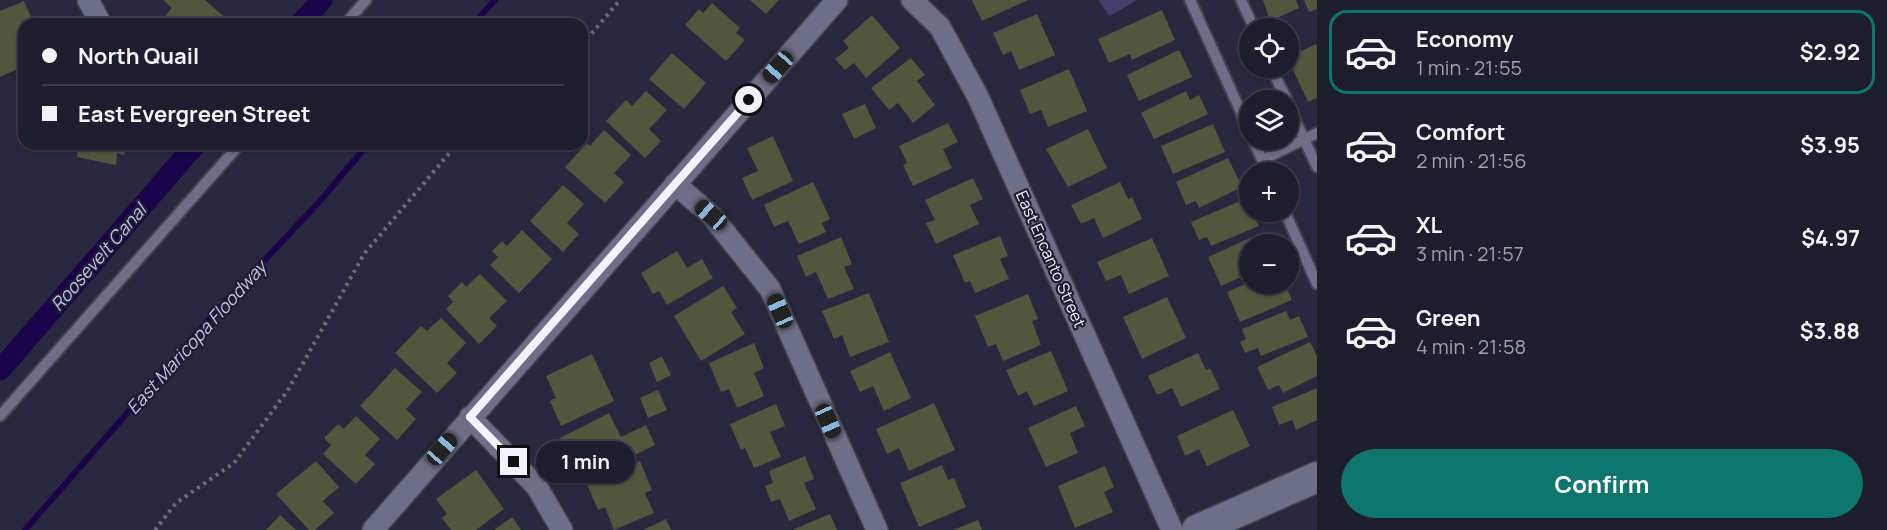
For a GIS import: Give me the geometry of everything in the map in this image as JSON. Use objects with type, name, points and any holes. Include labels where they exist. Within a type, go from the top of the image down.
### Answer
[{"type":"street","points":[[88,0],[98,18]]},
{"type":"street","points":[[373,530],[837,0]]},
{"type":"street","name":"East Encanto Street","points":[[912,0],[940,27],[978,97],[1172,530]]},
{"type":"street","points":[[675,184],[711,215],[770,289],[877,530]]},
{"type":"street","points":[[470,417],[537,487],[562,530]]},
{"type":"street","points":[[1197,530],[1317,477]]},
{"type":"lane","points":[[350,18],[366,0]]},
{"type":"lane","points":[[1190,0],[1239,108]]},
{"type":"lane","points":[[1240,0],[1249,18]]},
{"type":"lane","points":[[1299,128],[1317,166]]},
{"type":"lane","points":[[1258,150],[1262,160],[1317,133]]},
{"type":"lane","points":[[0,416],[235,150]]},
{"type":"lane","points":[[1289,222],[1317,284]]},
{"type":"path","points":[[588,38],[620,0]]},
{"type":"path","points":[[155,530],[176,503],[234,463],[288,390],[364,254],[452,150]]},
{"type":"shaded area","points":[[1098,0],[1137,0],[1110,16]]},
{"type":"building","points":[[163,0],[205,0],[225,18],[169,18],[166,15],[172,8]]},
{"type":"building","points":[[750,0],[779,0],[766,14]]},
{"type":"building","points":[[972,0],[1028,0],[982,21]]},
{"type":"building","points":[[1263,0],[1296,0],[1299,8],[1277,18],[1269,18]]},
{"type":"building","points":[[1304,0],[1317,0],[1317,9],[1309,12]]},
{"type":"building","points":[[24,1],[31,18],[18,18],[18,69],[0,77],[0,11]]},
{"type":"building","points":[[712,3],[740,28],[736,33],[745,40],[726,61],[685,25],[699,9],[703,13]]},
{"type":"building","points":[[1162,10],[1175,40],[1132,60],[1130,54],[1109,63],[1098,39]]},
{"type":"building","points":[[1037,14],[1055,55],[1019,70],[1011,51],[1003,55],[993,33]]},
{"type":"building","points":[[872,15],[900,48],[866,78],[854,63],[845,70],[835,59],[849,48],[843,41]]},
{"type":"building","points":[[1316,44],[1317,98],[1308,102],[1297,78],[1299,78],[1299,47],[1301,51]]},
{"type":"building","points":[[1179,50],[1192,77],[1139,101],[1127,75]]},
{"type":"building","points":[[672,53],[706,83],[684,109],[649,79]]},
{"type":"building","points":[[911,58],[925,75],[917,81],[935,105],[913,123],[898,103],[889,110],[871,88]]},
{"type":"building","points":[[1069,69],[1087,111],[1048,127],[1041,110],[1030,114],[1020,90]]},
{"type":"building","points":[[646,91],[667,110],[649,129],[661,141],[645,158],[606,121],[626,100],[632,106]]},
{"type":"building","points":[[1186,91],[1190,100],[1199,95],[1208,114],[1154,139],[1141,113]]},
{"type":"building","points":[[865,104],[876,128],[854,139],[842,114]]},
{"type":"building","points":[[948,123],[958,142],[943,149],[952,168],[913,186],[903,165],[907,163],[899,146]]},
{"type":"building","points":[[1213,124],[1225,152],[1173,174],[1161,146]]},
{"type":"building","points":[[1088,129],[1107,168],[1068,187],[1046,149]]},
{"type":"building","points":[[604,130],[631,155],[614,173],[624,182],[605,203],[565,167],[581,150],[588,150],[588,144],[590,146]]},
{"type":"building","points":[[773,136],[793,181],[752,200],[742,178],[758,171],[747,148]]},
{"type":"building","points":[[78,150],[125,150],[124,155],[117,153],[116,165],[77,157]]},
{"type":"building","points":[[1228,158],[1239,181],[1239,188],[1199,208],[1196,201],[1186,205],[1176,182]]},
{"type":"building","points":[[973,178],[983,199],[970,205],[979,224],[936,244],[926,223],[935,220],[925,200]]},
{"type":"building","points":[[813,182],[830,219],[822,223],[826,232],[799,244],[788,221],[774,227],[764,205]]},
{"type":"building","points":[[1120,182],[1128,199],[1132,197],[1142,219],[1103,238],[1094,218],[1081,224],[1071,205]]},
{"type":"building","points":[[563,185],[584,204],[567,223],[579,234],[563,252],[530,221]]},
{"type":"building","points":[[1239,201],[1239,222],[1257,222],[1259,226],[1211,246],[1207,237],[1199,240],[1191,222]]},
{"type":"building","points":[[522,230],[552,259],[519,293],[490,265],[498,257],[492,251],[502,241],[507,246]]},
{"type":"building","points":[[1000,236],[1008,256],[1000,259],[1009,279],[975,293],[970,281],[965,283],[953,255]]},
{"type":"building","points":[[841,237],[852,264],[844,267],[854,289],[828,299],[816,272],[806,277],[797,256]]},
{"type":"building","points":[[1152,238],[1169,276],[1129,294],[1121,275],[1106,281],[1097,262]]},
{"type":"building","points":[[1239,243],[1239,278],[1221,286],[1208,257]]},
{"type":"building","points":[[677,251],[687,268],[702,259],[713,278],[667,305],[659,291],[653,294],[641,273]]},
{"type":"building","points":[[480,274],[507,301],[489,318],[497,326],[479,344],[446,309],[453,302],[448,296],[462,282],[466,287]]},
{"type":"building","points":[[723,286],[737,308],[731,312],[745,334],[701,361],[674,316]]},
{"type":"building","points":[[1239,287],[1239,294],[1289,294],[1292,300],[1240,322],[1227,292]]},
{"type":"building","points":[[869,293],[889,342],[850,357],[842,335],[834,339],[822,311]]},
{"type":"building","points":[[1028,294],[1038,319],[1032,321],[1041,345],[1003,361],[996,344],[988,347],[975,316]]},
{"type":"building","points":[[1167,297],[1186,338],[1142,359],[1123,317]]},
{"type":"building","points":[[1286,311],[1290,320],[1299,316],[1308,337],[1261,356],[1258,348],[1245,353],[1240,342],[1246,339],[1242,329]]},
{"type":"building","points":[[441,318],[466,343],[447,363],[457,373],[437,393],[395,353],[421,326],[427,331]]},
{"type":"building","points":[[1310,342],[1317,356],[1317,376],[1283,393],[1279,385],[1268,390],[1257,367]]},
{"type":"building","points":[[754,343],[764,368],[754,373],[764,396],[737,408],[729,389],[721,392],[709,363]]},
{"type":"building","points":[[1051,351],[1068,391],[1034,406],[1027,391],[1018,396],[1006,370]]},
{"type":"building","points":[[890,352],[911,398],[884,411],[873,386],[860,392],[850,371]]},
{"type":"building","points":[[1198,353],[1206,370],[1210,368],[1220,389],[1181,407],[1172,388],[1157,395],[1148,376]]},
{"type":"building","points":[[592,354],[614,401],[561,426],[550,401],[556,398],[546,376]]},
{"type":"building","points":[[662,356],[671,375],[657,382],[649,363]]},
{"type":"building","points":[[395,368],[422,392],[406,409],[416,419],[397,440],[360,406]]},
{"type":"building","points":[[1317,388],[1317,420],[1296,430],[1292,420],[1279,425],[1272,407]]},
{"type":"building","points":[[658,390],[667,410],[648,418],[640,398]]},
{"type":"building","points":[[934,403],[955,450],[909,471],[899,448],[887,454],[876,429]]},
{"type":"building","points":[[776,404],[785,426],[770,432],[781,457],[754,468],[745,448],[741,450],[730,424]]},
{"type":"building","points":[[1076,406],[1085,426],[1070,433],[1078,453],[1046,467],[1028,428]]},
{"type":"building","points":[[1233,410],[1250,446],[1207,466],[1199,449],[1185,456],[1177,436]]},
{"type":"building","points":[[609,413],[621,437],[646,425],[655,445],[588,478],[578,459],[572,463],[560,438]]},
{"type":"building","points":[[356,416],[380,439],[365,455],[375,464],[356,484],[323,454],[331,445],[324,438],[338,424],[344,429]]},
{"type":"building","points":[[805,456],[814,479],[804,483],[816,509],[789,521],[780,499],[771,502],[765,486],[773,483],[769,471]]},
{"type":"building","points":[[316,461],[339,487],[323,501],[334,513],[315,530],[309,530],[276,494]]},
{"type":"building","points":[[640,461],[652,490],[645,493],[654,513],[614,530],[605,507],[598,510],[587,484]]},
{"type":"building","points":[[942,465],[948,480],[954,478],[966,507],[919,527],[900,483]]},
{"type":"building","points":[[1105,466],[1114,487],[1104,492],[1113,512],[1075,528],[1058,486]]},
{"type":"building","points":[[476,470],[504,509],[476,530],[451,530],[442,518],[447,514],[436,499]]},
{"type":"building","points":[[830,514],[837,530],[792,530]]},
{"type":"building","points":[[280,515],[296,530],[266,530]]},
{"type":"building","points":[[512,517],[521,530],[494,530]]},
{"type":"building","points":[[666,519],[671,530],[643,530]]},
{"type":"building","points":[[978,520],[982,530],[953,530]]},
{"type":"waterway","name":"Roosevelt Canal","points":[[306,18],[322,0]]},
{"type":"waterway","name":"East Maricopa Floodway","points":[[478,18],[495,0]]},
{"type":"waterway","name":"Roosevelt Canal","points":[[0,370],[191,150]]},
{"type":"waterway","name":"East Maricopa Floodway","points":[[25,530],[212,316],[321,200],[363,150]]},
{"type":"route","points":[[514,462],[470,417],[749,100]]}]
